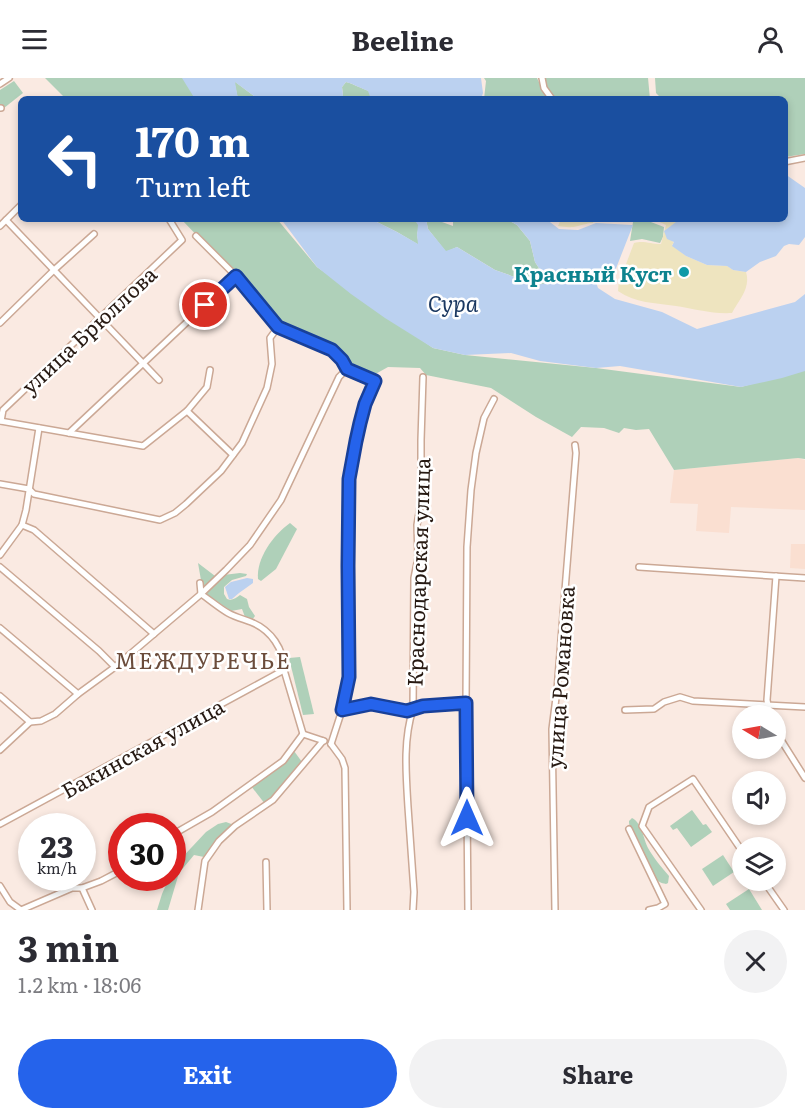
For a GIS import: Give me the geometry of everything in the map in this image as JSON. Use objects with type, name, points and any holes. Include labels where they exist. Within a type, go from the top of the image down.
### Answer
[{"type":"street","points":[[0,84],[9,78]]},
{"type":"street","points":[[542,78],[544,88],[550,96]]},
{"type":"street","points":[[788,161],[805,158]]},
{"type":"street","points":[[18,208],[2,222],[54,270],[159,380]]},
{"type":"street","name":"улица Брюллова","points":[[0,421],[3,410],[182,240],[171,222]]},
{"type":"street","points":[[0,323],[94,234]]},
{"type":"street","points":[[196,236],[236,276],[278,327],[332,350],[347,369],[375,381],[363,413],[349,479],[349,677],[342,710],[331,744]]},
{"type":"street","points":[[69,433],[236,276]]},
{"type":"street","points":[[0,484],[29,489],[34,494],[160,520],[175,513],[221,471],[242,443],[267,388],[272,364],[270,338],[278,327]]},
{"type":"street","points":[[0,750],[30,722],[41,721],[55,714],[115,667],[201,594],[250,545],[281,500],[339,377],[347,369]]},
{"type":"street","points":[[0,421],[143,446],[187,411],[207,387],[210,370]]},
{"type":"street","name":"Краснодарская улица","points":[[413,910],[406,747],[412,708],[414,578],[418,558],[417,525],[421,501],[423,377]]},
{"type":"street","points":[[468,910],[467,548],[476,453],[484,418],[494,399]]},
{"type":"street","points":[[187,411],[233,455]]},
{"type":"street","points":[[0,555],[22,525],[39,428]]},
{"type":"street","name":"улица Романовка","points":[[555,910],[552,729],[576,453],[574,445]]},
{"type":"street","points":[[22,525],[34,530],[154,634]]},
{"type":"street","points":[[0,567],[115,667]]},
{"type":"street","points":[[639,567],[805,578]]},
{"type":"street","points":[[625,710],[654,709],[664,702],[680,697],[693,701],[767,705],[776,576]]},
{"type":"street","points":[[200,583],[201,594],[229,614],[254,623],[267,631],[275,641],[284,660],[284,670],[303,734]]},
{"type":"street","points":[[0,628],[78,694]]},
{"type":"street","name":"Бакинская улица","points":[[0,824],[284,670]]},
{"type":"street","points":[[0,696],[30,722]]},
{"type":"street","points":[[342,710],[371,704],[407,711],[423,706],[466,703]]},
{"type":"street","points":[[786,706],[805,707]]},
{"type":"street","points":[[303,734],[331,744],[342,759],[345,768],[347,910]]},
{"type":"street","points":[[186,827],[212,812],[283,762],[303,734]]},
{"type":"street","points":[[198,910],[205,861],[219,841],[235,826],[273,800],[323,741]]},
{"type":"street","points":[[786,748],[805,778]]},
{"type":"street","points":[[701,910],[642,826],[649,807],[693,778],[733,837]]},
{"type":"street","points":[[628,829],[665,904],[649,910]]},
{"type":"street","points":[[266,862],[267,910]]},
{"type":"street","points":[[0,886],[10,902],[21,910],[65,891]]},
{"type":"street","points":[[83,891],[92,910]]},
{"type":"street","points":[[771,891],[784,910]]},
{"type":"shaded area","points":[[798,458],[805,460],[805,510],[731,507],[729,533],[696,531],[698,504],[670,503],[674,470]]},
{"type":"shaded area","points":[[791,544],[805,544],[805,569],[790,568]]},
{"type":"green space","points":[[45,78],[183,78],[195,96],[63,96]]},
{"type":"green space","points":[[484,78],[537,78],[546,96],[484,96],[486,81]]},
{"type":"green space","points":[[545,78],[648,78],[650,96],[554,96],[547,87]]},
{"type":"green space","points":[[655,78],[805,78],[805,154],[788,157],[788,96],[659,96],[656,93]]},
{"type":"green space","points":[[14,81],[23,93],[4,108],[0,105],[0,90]]},
{"type":"green space","points":[[234,81],[254,96],[237,96]]},
{"type":"green space","points":[[346,82],[369,91],[370,96],[343,96],[342,87]]},
{"type":"green space","points":[[184,222],[280,222],[317,267],[433,348],[465,355],[596,368],[741,387],[805,369],[805,459],[674,470],[649,429],[624,428],[619,433],[604,428],[581,427],[572,437],[491,388],[426,375],[420,368],[388,367],[372,376],[352,368],[340,352],[283,325]]},
{"type":"green space","points":[[377,222],[416,222],[419,225],[417,235],[419,245]]},
{"type":"green space","points":[[427,222],[442,222],[453,226],[453,222],[512,222],[517,225],[530,241],[535,262],[547,284],[537,285],[495,270],[457,247],[446,252],[428,229]]},
{"type":"green space","points":[[633,222],[651,222],[664,227],[660,243],[642,239],[630,241]]},
{"type":"green space","points":[[290,523],[297,529],[276,569],[261,581],[258,579],[258,571],[267,548]]},
{"type":"green space","points":[[198,563],[215,576],[247,574],[232,580],[224,587],[224,594],[229,600],[240,595],[247,599],[255,616],[252,620],[245,617],[242,609],[231,611],[206,594],[202,586]]},
{"type":"green space","points":[[300,657],[314,714],[303,715],[289,658]]},
{"type":"green space","points":[[294,751],[302,762],[265,804],[251,786]]},
{"type":"green space","points":[[692,810],[703,825],[706,824],[712,832],[691,847],[677,828],[673,830],[670,826]]},
{"type":"green space","points":[[632,818],[640,827],[650,851],[669,876],[668,883],[658,881],[648,866],[630,826],[629,821]]},
{"type":"green space","points":[[226,822],[234,825],[217,839],[204,857],[194,855],[186,865],[186,853],[206,832]]},
{"type":"green space","points":[[723,855],[732,869],[732,873],[713,886],[702,869]]},
{"type":"green space","points":[[163,891],[174,891],[168,910],[157,910]]},
{"type":"green space","points":[[746,891],[750,891],[762,910],[730,910],[726,904]]},
{"type":"sand","points":[[560,222],[593,222],[570,227],[558,226]]},
{"type":"sand","points":[[660,222],[677,222],[665,231],[666,225]]},
{"type":"sand","name":"Красный Куст","points":[[664,231],[674,243],[672,245],[686,256],[707,265],[727,266],[733,270],[746,272],[746,289],[732,313],[646,302],[618,291],[619,279],[634,243],[661,244]]},
{"type":"water","points":[[182,78],[481,78],[483,93],[482,96],[370,96],[368,91],[346,82],[342,87],[343,96],[254,96],[235,82],[237,96],[193,96]]},
{"type":"water","name":"Красный Куст","points":[[788,176],[805,188],[805,237],[799,245],[784,246],[776,256],[760,262],[746,272],[733,270],[727,266],[707,265],[686,256],[672,246],[674,242],[667,239],[664,231],[676,222],[788,222]]},
{"type":"water","name":"Сура","points":[[377,222],[418,244],[416,222],[427,222],[428,229],[446,251],[457,247],[495,270],[537,285],[547,283],[535,262],[530,241],[517,225],[512,222],[550,222],[559,229],[578,230],[596,223],[633,225],[613,276],[594,276],[598,288],[615,299],[662,312],[697,329],[795,302],[805,294],[805,371],[741,387],[620,366],[596,368],[540,361],[511,353],[465,355],[433,348],[385,318],[317,267],[284,223]]},
{"type":"water","points":[[247,578],[253,579],[253,583],[229,599],[225,587],[231,582]]},
{"type":"place","name":"Красный Куст","points":[[684,272]]},
{"type":"district","name":"МЕЖДУРЕЧЬЕ","points":[[203,659]]},
{"type":"route","points":[[205,305],[236,276],[278,327],[332,350],[347,369],[375,381],[365,404],[349,479],[349,677],[342,710],[371,704],[407,711],[423,706],[466,703],[467,818]]}]
